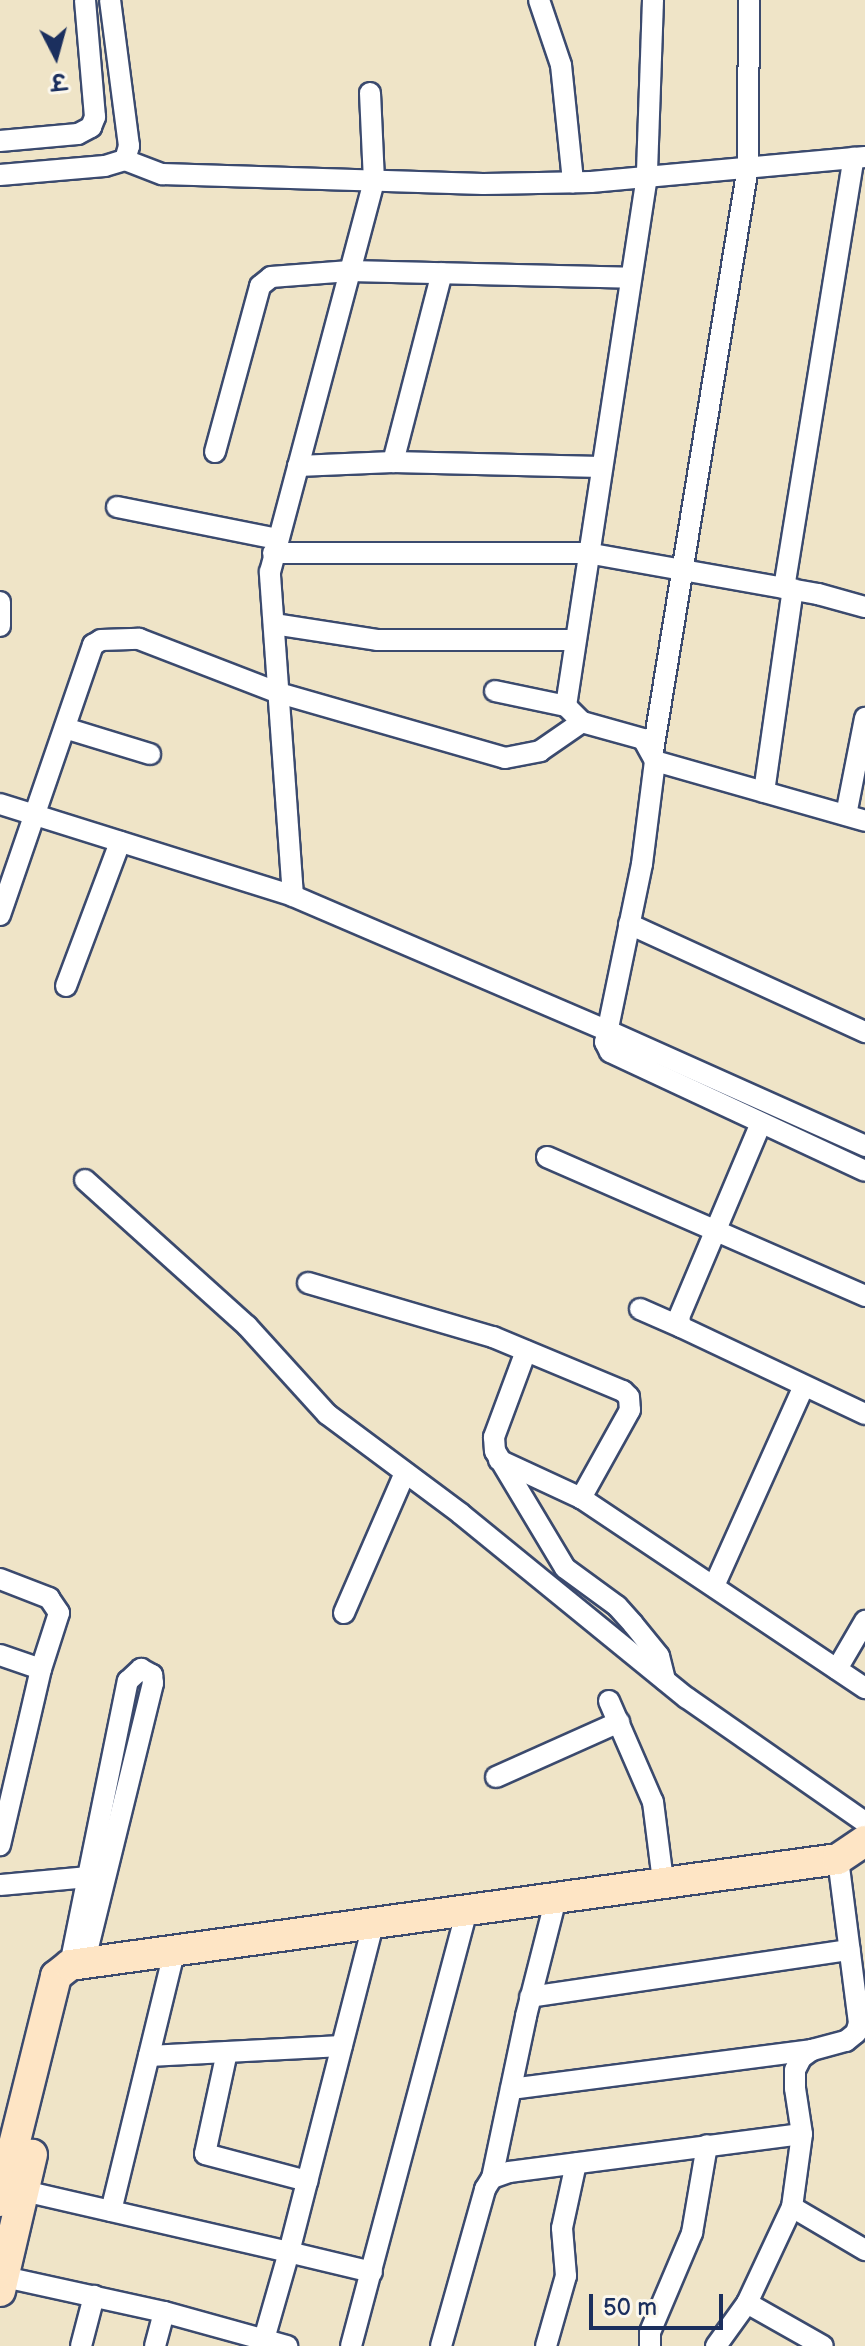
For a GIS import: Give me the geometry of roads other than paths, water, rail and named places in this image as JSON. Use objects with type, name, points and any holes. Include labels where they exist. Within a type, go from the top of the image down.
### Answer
[{"type":"street","points":[[0,141],[78,134],[91,127],[95,117],[85,0]]},
{"type":"street","points":[[0,175],[117,165],[125,160],[129,146],[110,0]]},
{"type":"street","points":[[539,0],[561,65],[573,182]]},
{"type":"street","points":[[566,706],[647,176],[653,0]]},
{"type":"street","points":[[749,0],[748,167],[654,756],[642,864],[605,1042],[610,1052],[865,1171]]},
{"type":"street","points":[[87,23],[112,21]]},
{"type":"street","points":[[293,896],[270,572],[374,181],[370,93]]},
{"type":"street","points":[[125,160],[162,174],[374,181],[573,182],[859,157],[789,589],[764,792]]},
{"type":"street","points":[[215,452],[260,286],[271,277],[350,271],[631,278]]},
{"type":"street","points":[[393,462],[442,273]]},
{"type":"street","points":[[298,466],[393,462],[601,467]]},
{"type":"street","points":[[117,507],[275,546],[587,553],[789,589],[865,607]]},
{"type":"street","points":[[0,602],[0,626]]},
{"type":"street","points":[[274,624],[377,640],[575,640]]},
{"type":"street","points":[[0,915],[93,645],[101,640],[139,639],[279,693],[505,758],[540,751],[582,722]]},
{"type":"street","points":[[495,691],[566,706],[582,722],[643,739],[654,756],[855,818],[865,718]]},
{"type":"street","points":[[65,728],[150,754]]},
{"type":"street","points":[[0,804],[293,896],[606,1030],[865,1146]]},
{"type":"street","points":[[66,986],[120,842]]},
{"type":"street","points":[[629,924],[865,1032]]},
{"type":"street","points":[[681,1327],[679,1317],[761,1123]]},
{"type":"street","points":[[547,1157],[865,1296]]},
{"type":"street","points":[[85,1180],[247,1326],[327,1414],[665,1680],[865,1822]]},
{"type":"street","points":[[308,1283],[493,1337],[623,1391],[629,1397],[630,1410],[581,1498]]},
{"type":"street","points":[[640,1309],[865,1414]]},
{"type":"street","points":[[526,1351],[494,1437],[499,1460],[565,1568],[617,1606],[659,1656],[665,1680]]},
{"type":"street","points":[[714,1586],[804,1386]]},
{"type":"street","points":[[499,1460],[581,1498],[865,1688]]},
{"type":"street","points":[[344,1613],[405,1473]]},
{"type":"street","points":[[0,1579],[49,1598],[57,1605],[59,1613],[7,1790],[0,1845]]},
{"type":"street","points":[[837,1669],[865,1621]]},
{"type":"street","points":[[0,1655],[41,1669]]},
{"type":"street","points":[[77,1964],[96,1877],[128,1681],[141,1669],[152,1675],[153,1683],[96,1877]]},
{"type":"street","points":[[609,1701],[653,1802],[663,1881]]},
{"type":"street","points":[[496,1777],[619,1722]]},
{"type":"street","points":[[287,2346],[94,2296],[2,2281],[9,2192],[56,1976],[77,1964],[838,1859],[865,1841]]},
{"type":"street","points":[[511,2089],[812,2050],[846,2041],[856,2033],[859,2023],[838,1859]]},
{"type":"street","points":[[0,1885],[96,1877]]},
{"type":"street","points":[[441,2346],[485,2189],[492,2178],[530,1997],[556,1898]]},
{"type":"street","points":[[351,2346],[467,1911]]},
{"type":"street","points":[[264,2339],[373,1925]]},
{"type":"street","points":[[530,1997],[850,1950]]},
{"type":"street","points":[[111,2211],[174,1953]]},
{"type":"street","points":[[149,2056],[342,2046]]},
{"type":"street","points":[[716,2346],[747,2303],[748,2295],[783,2234],[792,2207],[802,2134],[795,2070],[801,2058],[812,2050]]},
{"type":"street","points":[[227,2052],[205,2154],[307,2181]]},
{"type":"street","points":[[492,2178],[509,2172],[802,2134]]},
{"type":"street","points":[[650,2346],[650,2332],[692,2233],[707,2145]]},
{"type":"street","points":[[546,2346],[566,2276],[562,2228],[576,2163]]},
{"type":"street","points":[[9,2192],[111,2211],[372,2272]]},
{"type":"street","points":[[792,2207],[865,2250]]},
{"type":"street","points":[[81,2346],[94,2296]]},
{"type":"street","points":[[747,2303],[823,2346]]},
{"type":"street","points":[[155,2346],[164,2312]]}]
